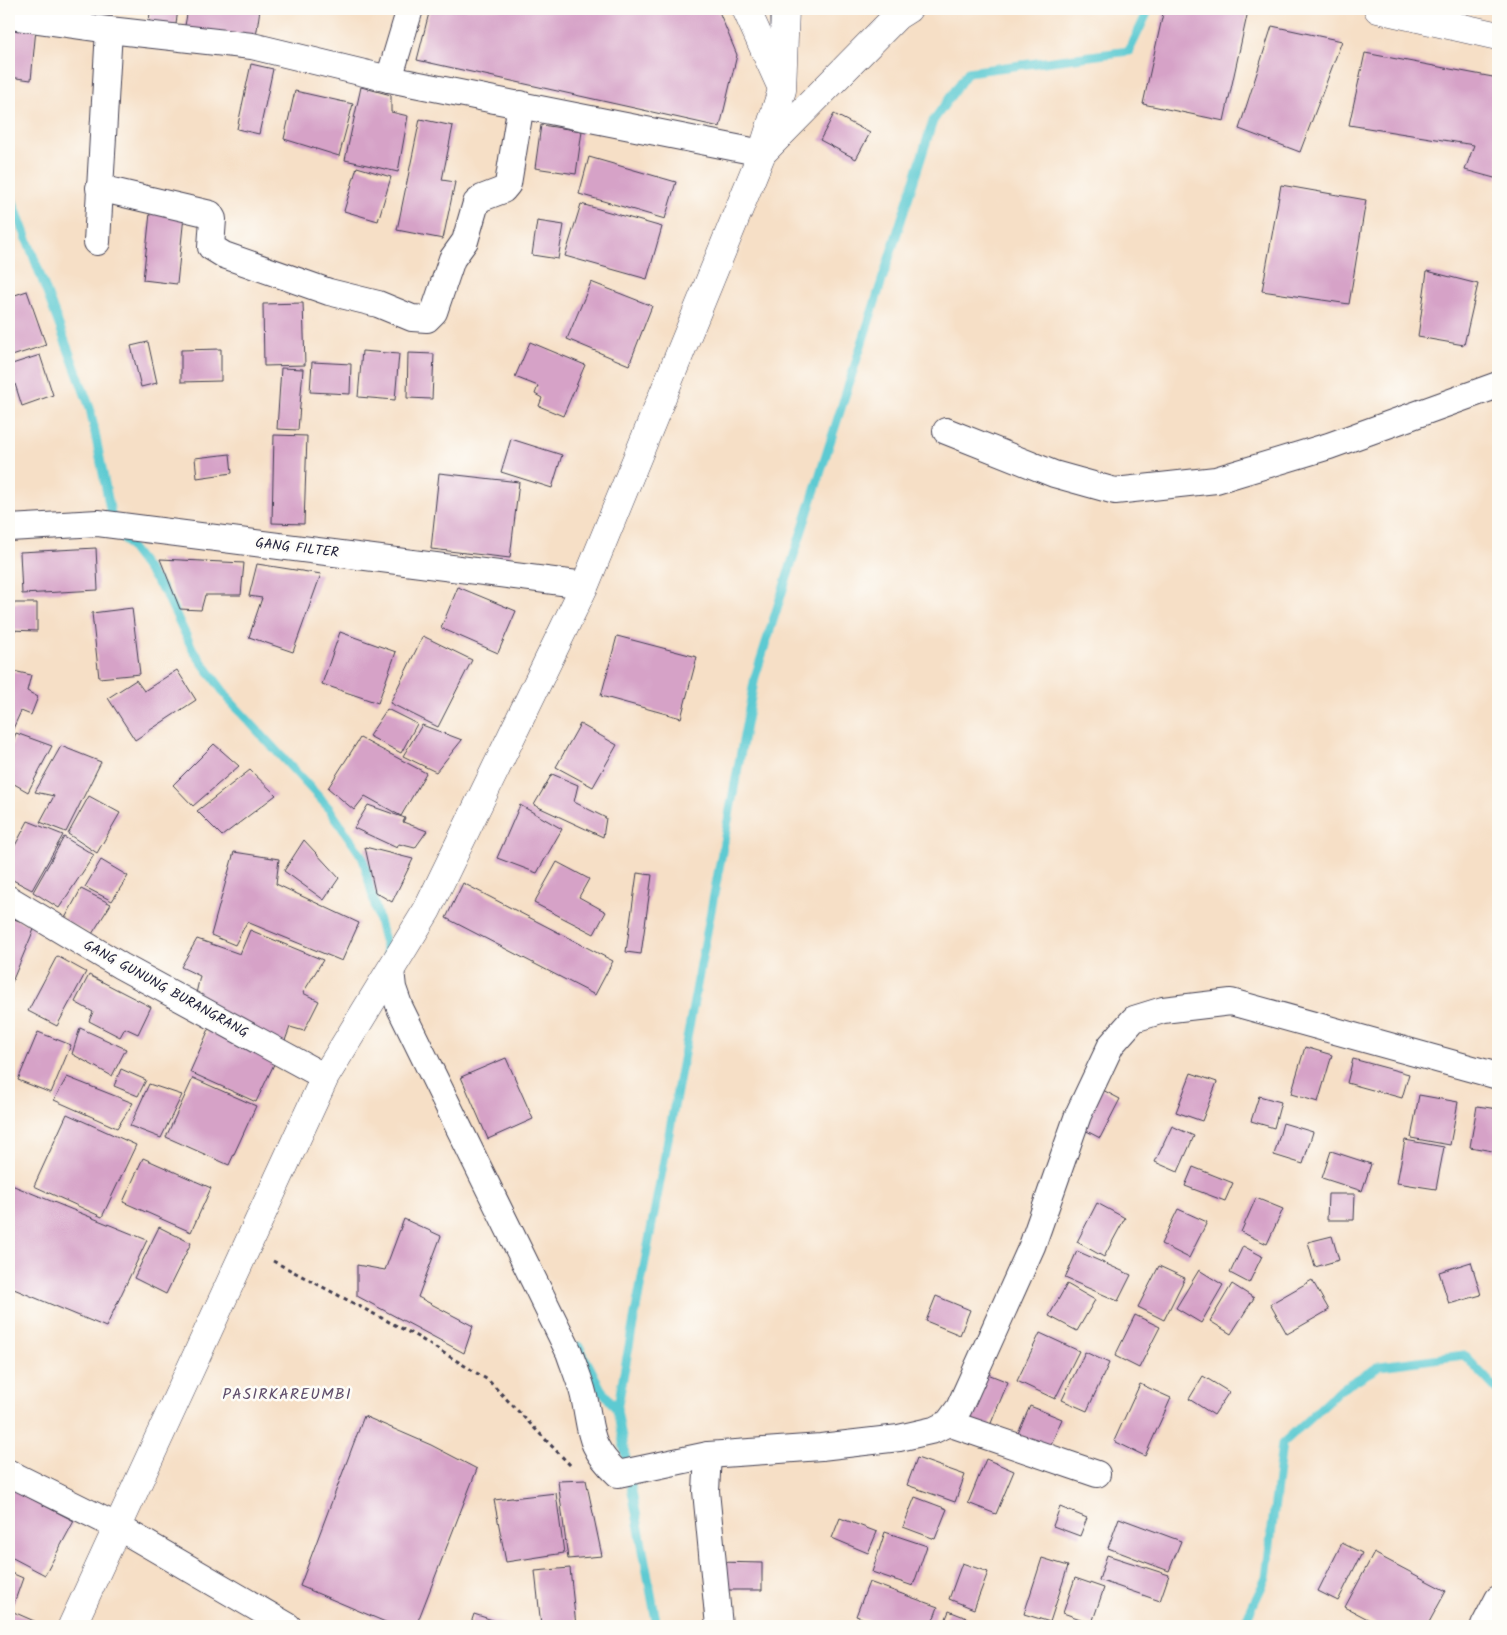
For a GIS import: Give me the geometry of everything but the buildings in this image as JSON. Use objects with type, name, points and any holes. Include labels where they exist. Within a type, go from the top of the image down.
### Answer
[{"type":"main road","points":[[746,9],[782,90]]},
{"type":"main road","points":[[72,1626],[325,1077],[427,910],[585,584],[762,153],[782,90],[785,9]]},
{"type":"main road","points":[[762,153],[898,16],[908,9]]},
{"type":"main road","points":[[1378,9],[1498,36]]},
{"type":"street","points":[[389,79],[410,9]]},
{"type":"street","points":[[9,16],[109,30],[252,46],[389,79],[762,153]]},
{"type":"street","points":[[98,242],[99,188],[109,30]]},
{"type":"street","points":[[99,188],[210,214],[213,219],[211,247],[224,255],[329,292],[378,304],[412,318],[427,319],[434,312],[452,259],[465,241],[476,203],[482,198],[503,190],[508,184],[521,104]]},
{"type":"street","points":[[946,431],[1054,474],[1115,491],[1216,480],[1329,446],[1498,385]]},
{"type":"street","name":"GANG FILTER","points":[[9,528],[98,523],[585,584]]},
{"type":"street","name":"GANG GUNUNG BURANGRANG","points":[[9,899],[121,966],[325,1077]]},
{"type":"street","points":[[391,970],[392,988],[400,1008],[569,1352],[582,1390],[592,1440],[604,1461],[618,1474],[700,1457],[821,1447],[899,1438],[934,1430],[948,1423],[959,1408],[1032,1246],[1078,1115],[1111,1045],[1134,1019],[1163,1010],[1230,1002],[1498,1076]]},
{"type":"street","points":[[948,1423],[1097,1474]]},
{"type":"street","points":[[700,1457],[706,1491],[719,1626]]},
{"type":"street","points":[[9,1473],[118,1527],[288,1626]]},
{"type":"street","points":[[1484,1626],[1498,1599]]},
{"type":"path","points":[[246,1247],[416,1336],[488,1380],[577,1472],[591,1477],[607,1478],[618,1474]]},
{"type":"waterway","points":[[657,1626],[617,1410],[755,677],[933,121],[968,72],[1129,51],[1149,9]]},
{"type":"waterway","points":[[9,191],[90,408],[113,524],[166,594],[193,650],[231,702],[328,807],[363,858],[389,960]]},
{"type":"waterway","points":[[579,1346],[601,1389],[617,1410]]},
{"type":"waterway","points":[[1243,1626],[1266,1578],[1282,1444],[1341,1389],[1380,1366],[1464,1355],[1498,1391]]},
{"type":"district","name":"PASIRKAREUMBI","points":[[287,1394]]}]
